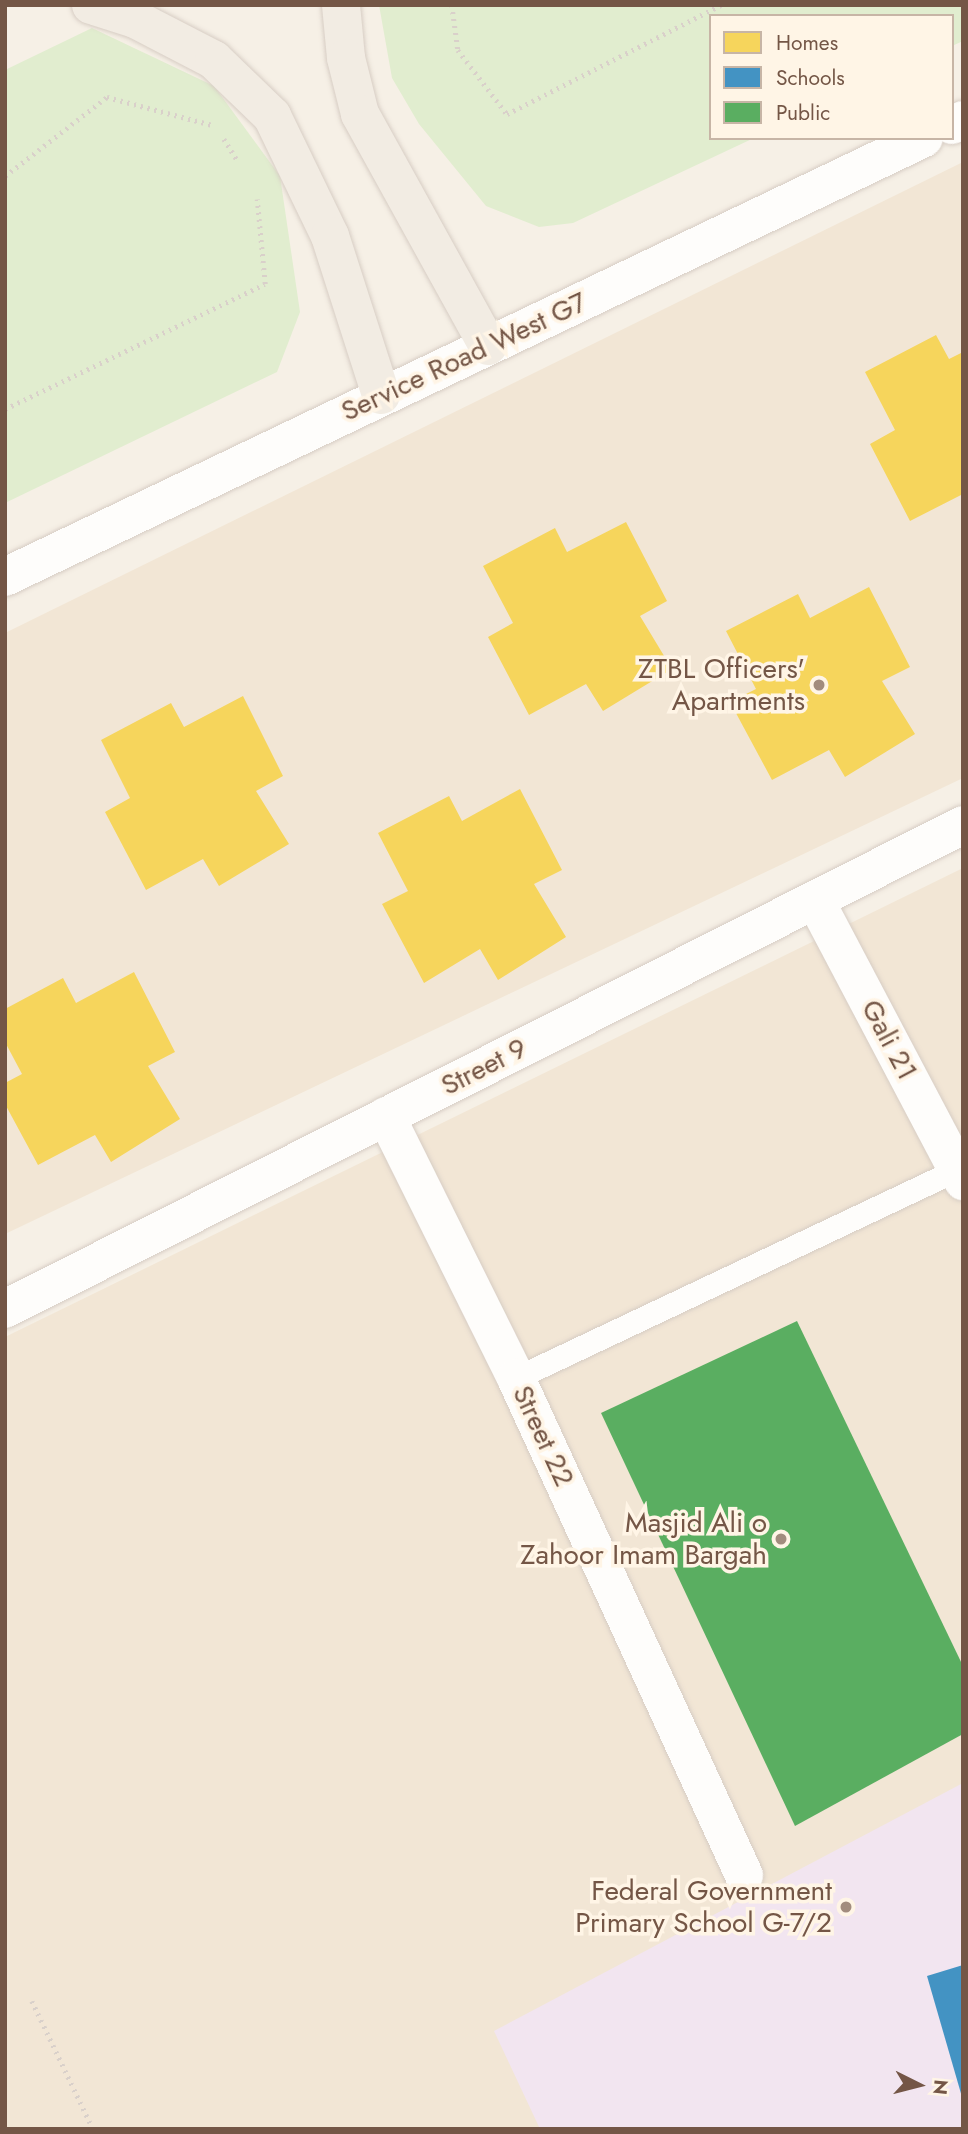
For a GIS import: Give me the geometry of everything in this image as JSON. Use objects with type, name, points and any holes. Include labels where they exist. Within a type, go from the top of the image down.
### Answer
[{"type":"main road","points":[[91,5],[135,19],[214,60],[272,116],[330,236],[381,395]]},
{"type":"main road","points":[[341,5],[346,58],[360,114],[488,345]]},
{"type":"street","name":"Service Road West G7","points":[[5,577],[381,395],[920,140]]},
{"type":"street","name":"Street 9","points":[[5,1308],[963,825]]},
{"type":"street","name":"Gali 21","points":[[814,900],[961,1173]]},
{"type":"street","name":"Street 22","points":[[386,1116],[516,1378],[744,1875]]},
{"type":"lane","points":[[516,1378],[961,1173]]},
{"type":"path","points":[[452,5],[458,50],[507,114],[721,5]]},
{"type":"path","points":[[5,177],[107,97],[216,126]]},
{"type":"path","points":[[223,137],[243,169]]},
{"type":"path","points":[[5,409],[265,284],[256,191]]},
{"type":"path","points":[[32,2001],[93,2129]]},
{"type":"shaded area","points":[[963,162],[963,778],[5,1234],[5,633]]},
{"type":"shaded area","points":[[963,868],[963,2129],[5,2129],[5,1337]]},
{"type":"shaded area","name":"Federal Government Primary School G-7/2","points":[[963,1783],[963,2129],[540,2129],[494,2031]]},
{"type":"green space","points":[[379,5],[963,5],[963,41],[954,45],[954,14],[709,14],[709,140],[750,140],[573,223],[539,227],[486,206],[419,124],[392,78]]},
{"type":"green space","points":[[92,28],[214,86],[280,176],[300,312],[277,372],[5,503],[5,70]]},
{"type":"building: Homes","points":[[936,335],[949,359],[963,352],[963,494],[910,521],[870,444],[895,430],[865,372]]},
{"type":"building: Homes","name":"ZTBL Officers' Apartments","points":[[626,522],[667,601],[640,616],[672,669],[603,711],[586,684],[529,715],[488,637],[513,623],[483,566],[555,528],[567,552]]},
{"type":"building: Homes","name":"ZTBL Officers' Apartments","points":[[869,587],[910,667],[882,681],[915,734],[845,777],[829,750],[772,780],[730,702],[756,689],[726,631],[798,594],[810,618]]},
{"type":"building: Homes","points":[[243,696],[283,776],[256,791],[289,844],[219,886],[203,859],[146,890],[105,812],[130,798],[101,740],[171,703],[184,727]]},
{"type":"building: Homes","points":[[520,789],[562,870],[534,884],[566,937],[498,980],[480,949],[424,983],[382,904],[408,891],[378,833],[449,796],[462,821]]},
{"type":"building: Homes","points":[[134,972],[175,1052],[148,1066],[180,1119],[111,1162],[95,1135],[38,1165],[5,1104],[5,1083],[22,1074],[5,1042],[5,1009],[63,978],[76,1003]]},
{"type":"building: Schools","points":[[963,1965],[963,2097],[962,2097],[927,1976]]},
{"type":"building: Public","name":"Masjid Ali o Zahoor Imam Bargah","points":[[797,1321],[963,1666],[963,1734],[795,1826],[601,1413]]},
{"type":"place","name":"ZTBL Officers' Apartments","points":[[819,685]]},
{"type":"place","name":"Masjid Ali o Zahoor Imam Bargah","points":[[781,1539]]},
{"type":"place","name":"Federal Government Primary School G-7/2","points":[[846,1907]]}]
